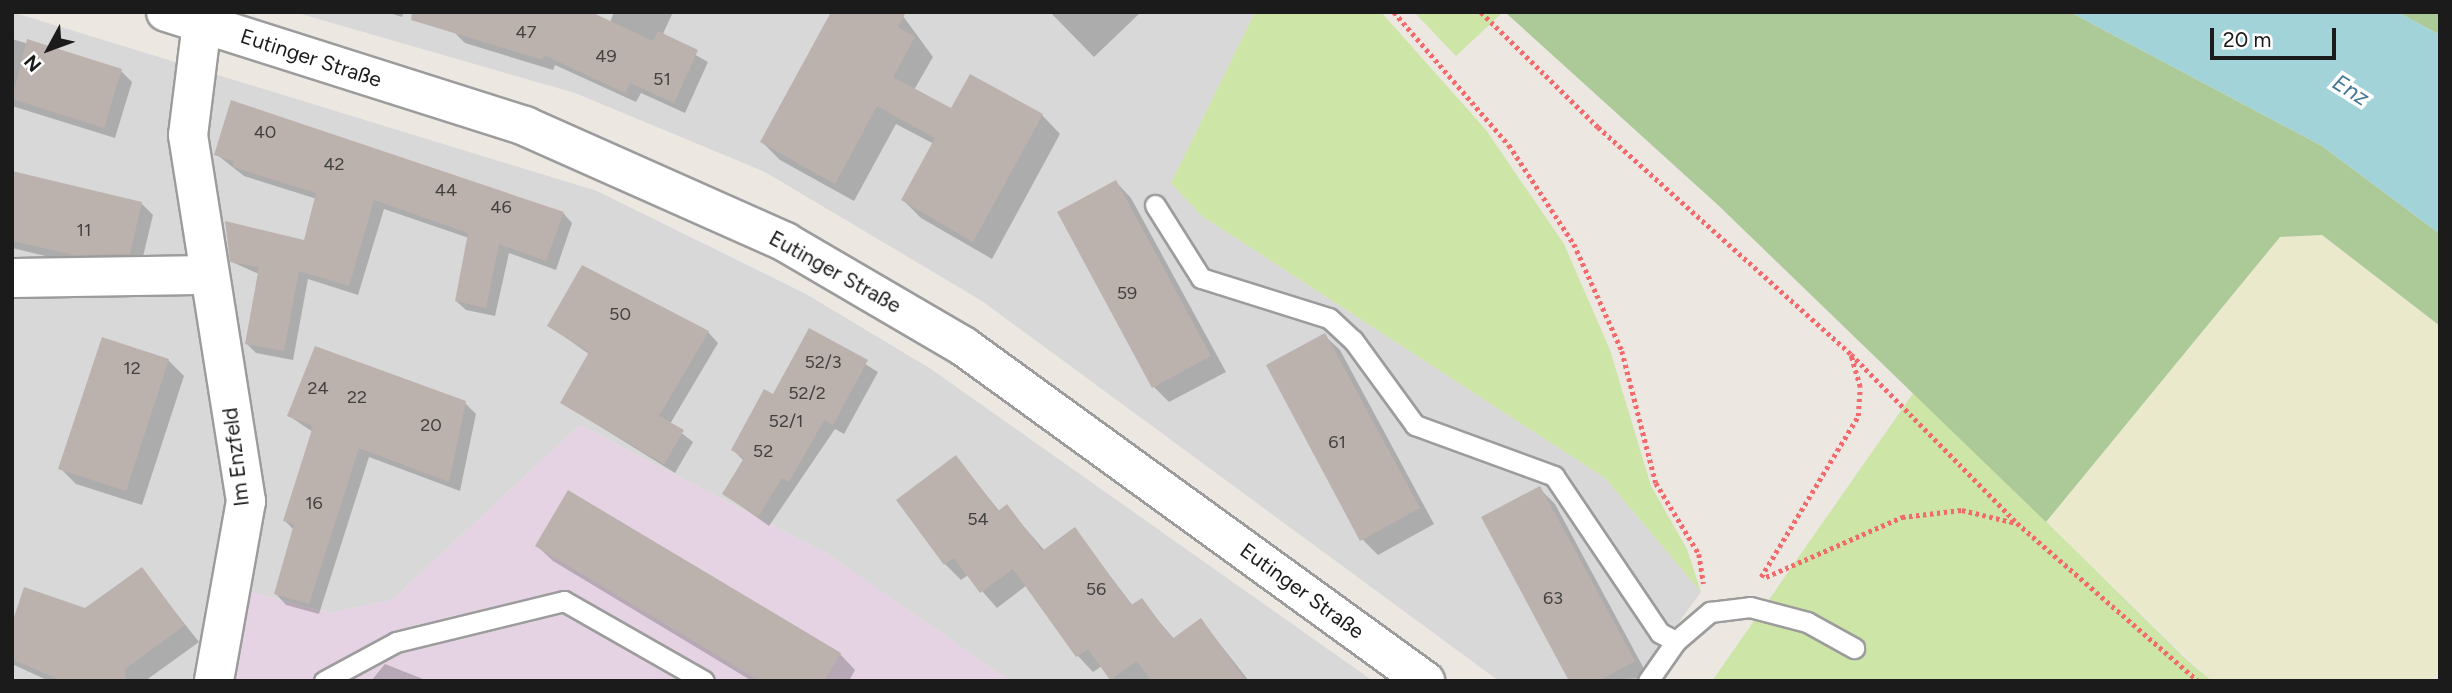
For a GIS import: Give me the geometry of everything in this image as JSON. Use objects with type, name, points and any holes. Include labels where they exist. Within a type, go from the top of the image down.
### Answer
[{"type":"street","name":"Eutinger Straße","points":[[166,12],[525,126],[785,242],[963,346],[1425,681]]},
{"type":"street","name":"Im Enzfeld","points":[[202,23],[188,135],[208,275],[246,501],[214,681]]},
{"type":"street","points":[[12,278],[208,275]]},
{"type":"lane","points":[[1156,205],[1201,278],[1329,318],[1353,340],[1415,425],[1554,476],[1660,633],[1676,641]]},
{"type":"lane","points":[[324,681],[396,642],[564,601],[704,681]]},
{"type":"lane","points":[[1648,681],[1676,641],[1710,612],[1750,607],[1807,622],[1854,648]]},
{"type":"path","points":[[1394,12],[1509,145],[1574,244],[1622,351],[1657,483],[1699,554],[1710,612]]},
{"type":"path","points":[[1481,12],[1598,127],[1851,354],[2017,523],[2198,681]]},
{"type":"path","points":[[1750,607],[1760,580],[1858,416],[1860,387],[1851,354]]},
{"type":"path","points":[[1760,580],[1902,517],[1962,510],[2017,523]]},
{"type":"shaded area","points":[[12,12],[597,191],[806,294],[931,369],[1373,681],[1010,681],[829,555],[580,425],[392,600],[330,613],[243,590],[203,681],[12,681]]},
{"type":"shaded area","points":[[294,12],[1255,12],[1171,183],[1202,216],[1605,478],[1701,592],[1636,681],[1499,681],[982,301],[765,172],[575,93]]},
{"type":"shaded area","points":[[2321,235],[2440,326],[2440,669],[2431,681],[2212,681],[2046,522],[2280,237]]},
{"type":"shaded area","points":[[580,425],[829,555],[1010,681],[228,681],[243,590],[330,613],[392,600]]},
{"type":"green space","points":[[1255,12],[1381,12],[1486,130],[1564,244],[1610,350],[1651,486],[1687,549],[1701,592],[1605,478],[1202,216],[1171,183]]},
{"type":"green space","points":[[1414,12],[1503,12],[1456,56]]},
{"type":"green space","points":[[1505,12],[2070,12],[2322,146],[2440,234],[2440,326],[2322,235],[2280,237],[2046,522],[1719,206]]},
{"type":"green space","points":[[2397,12],[2440,12],[2440,35]]},
{"type":"green space","points":[[1914,392],[2188,661],[2212,681],[1712,681]]},
{"type":"water","name":"Enz","points":[[2070,12],[2397,12],[2440,35],[2440,234],[2322,146]]},
{"type":"building","points":[[412,12],[591,12],[653,41],[658,31],[698,50],[674,103],[630,83],[625,93],[544,55],[543,60],[411,20]]},
{"type":"building","points":[[831,12],[906,12],[898,27],[915,37],[893,77],[951,108],[970,74],[1043,114],[973,242],[901,200],[935,138],[877,106],[835,184],[760,142]]},
{"type":"building","points":[[27,39],[122,69],[104,128],[12,99]]},
{"type":"building","points":[[231,100],[564,212],[546,261],[499,244],[486,308],[455,301],[468,233],[374,200],[349,286],[299,271],[284,351],[245,344],[259,267],[230,262],[225,221],[304,240],[316,193],[233,167],[234,161],[214,155]]},
{"type":"building","points":[[12,171],[142,202],[130,254],[74,255],[12,241]]},
{"type":"building","points":[[1116,180],[1211,356],[1152,388],[1057,212]]},
{"type":"building","points":[[582,265],[709,331],[659,416],[684,430],[664,464],[560,403],[589,352],[547,326]]},
{"type":"building","points":[[809,328],[868,360],[833,425],[824,420],[789,482],[782,478],[758,517],[722,494],[744,458],[731,450],[764,389],[773,394]]},
{"type":"building","points":[[1325,333],[1420,508],[1360,541],[1266,365]]},
{"type":"building","points":[[102,337],[169,359],[126,491],[58,469]]},
{"type":"building","points":[[315,346],[466,401],[449,482],[359,448],[309,604],[274,594],[294,524],[283,521],[313,426],[287,416]]},
{"type":"building","points":[[956,455],[998,511],[1007,504],[1042,551],[1075,527],[1131,605],[1142,598],[1172,639],[1201,618],[1246,681],[1151,681],[1137,661],[1110,680],[1088,649],[1076,657],[1013,569],[980,593],[954,558],[944,565],[896,500]]},
{"type":"building","points":[[1540,486],[1635,661],[1599,681],[1569,681],[1481,517]]},
{"type":"building","points":[[568,490],[841,653],[824,681],[760,681],[535,546]]},
{"type":"building","points":[[142,567],[185,625],[125,669],[126,681],[62,681],[12,659],[12,623],[24,587],[85,608]]}]
